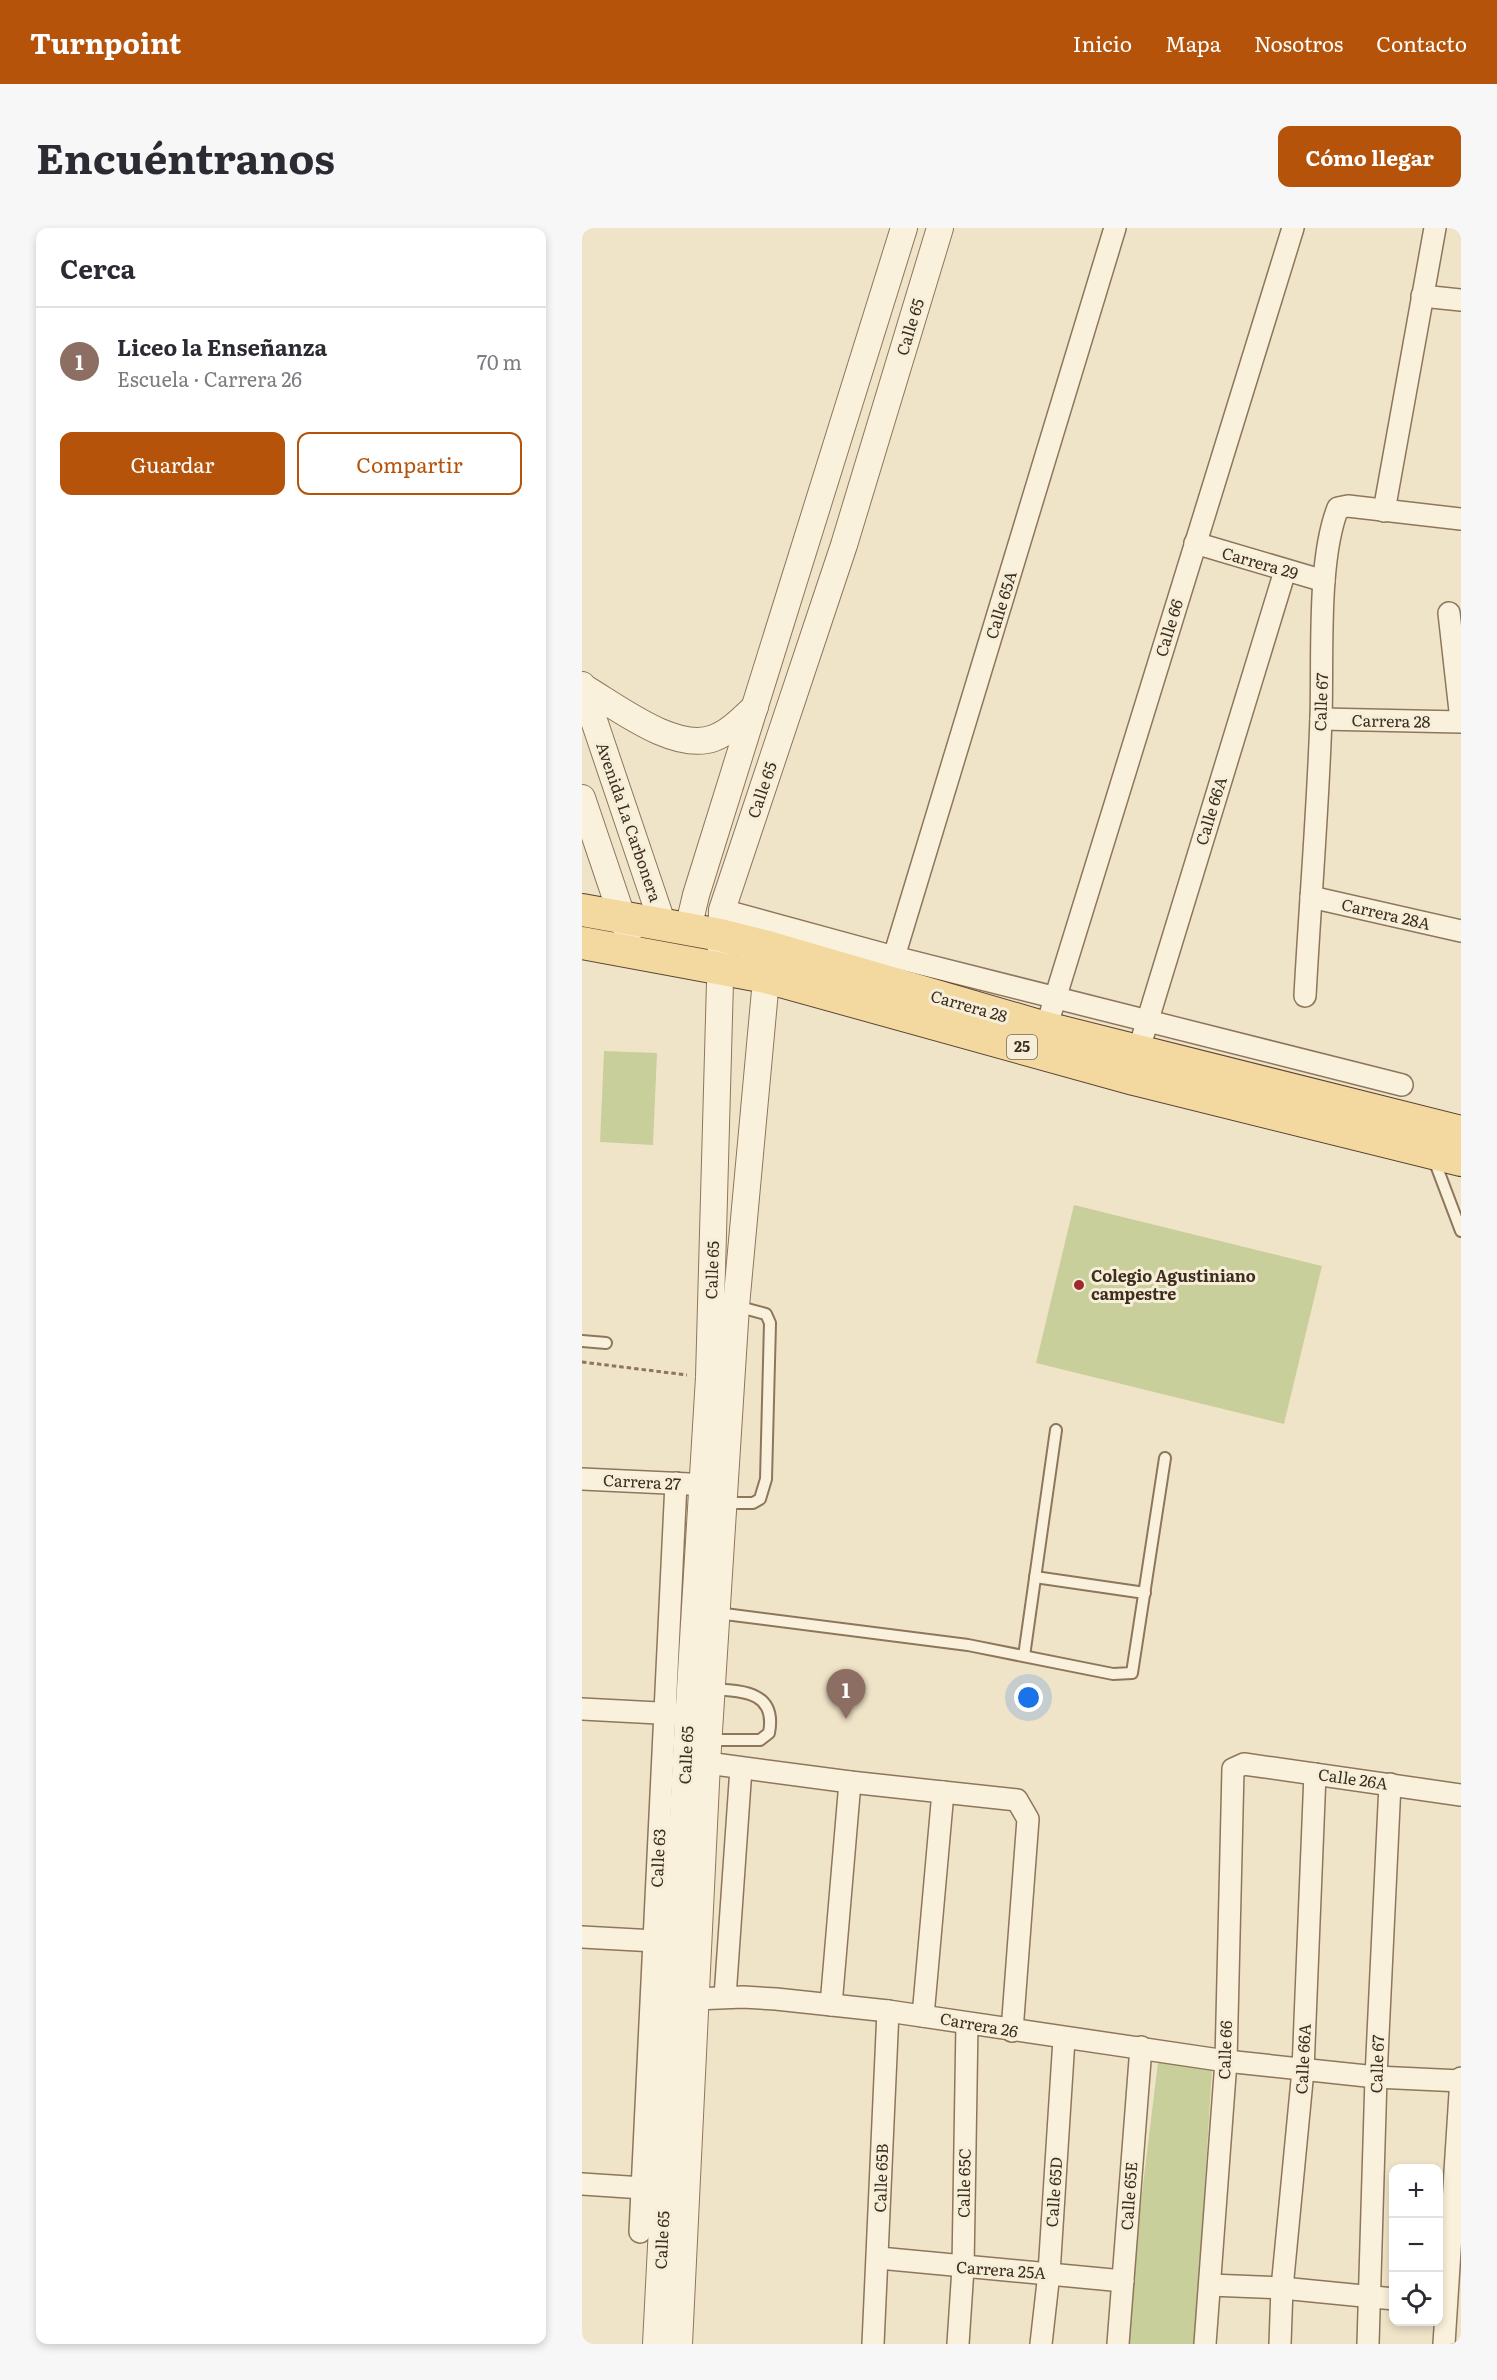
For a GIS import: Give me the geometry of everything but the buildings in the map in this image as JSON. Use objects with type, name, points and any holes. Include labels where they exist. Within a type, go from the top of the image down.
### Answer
[{"type":"main road","name":"Carrera 28","points":[[582,910],[675,927],[721,923],[767,962],[1134,1079],[1447,1157]]},
{"type":"main road","name":"Carrera 28","points":[[582,943],[721,968],[767,962],[890,970],[1046,1028],[1461,1132]]},
{"type":"street","name":"Calle 65","points":[[675,927],[756,707],[904,228]]},
{"type":"street","name":"Calle 65","points":[[701,1688],[703,1485],[709,1377],[721,923],[844,545],[940,228]]},
{"type":"street","name":"Calle 65A","points":[[890,970],[1115,228]]},
{"type":"street","name":"Calle 66","points":[[1046,1028],[1293,228]]},
{"type":"street","points":[[1435,228],[1384,511],[1461,519]]},
{"type":"street","points":[[1422,296],[1461,300]]},
{"type":"street","name":"Calle 67","points":[[1305,996],[1321,719],[1324,581],[1334,518],[1338,508],[1348,506],[1384,511]]},
{"type":"street","name":"Carrera 29","points":[[1195,543],[1324,581]]},
{"type":"street","name":"Calle 66A","points":[[1138,1052],[1285,571]]},
{"type":"street","points":[[1449,613],[1461,721]]},
{"type":"street","points":[[582,686],[660,732],[696,741],[714,738],[730,729],[756,707]]},
{"type":"street","name":"Avenida La Carbonera","points":[[582,686],[675,927]]},
{"type":"street","name":"Carrera 28","points":[[1321,719],[1461,721]]},
{"type":"street","points":[[582,798],[634,952]]},
{"type":"street","name":"Carrera 28A","points":[[1311,897],[1461,931]]},
{"type":"street","points":[[721,923],[890,970],[1055,997],[1402,1085]]},
{"type":"street","name":"Calle 65","points":[[656,2344],[691,1734],[717,1613],[736,1306],[767,962]]},
{"type":"street","name":"Carrera 27","points":[[582,1479],[703,1485]]},
{"type":"street","name":"Calle 63","points":[[640,2232],[655,1941],[691,1734],[676,1483]]},
{"type":"street","points":[[582,1709],[691,1734],[741,1768],[1017,1800],[1028,1819],[1012,2031]]},
{"type":"street","name":"Calle 65","points":[[679,2344],[694,1999],[691,1734]]},
{"type":"street","name":"Calle 66","points":[[1205,2344],[1226,2061],[1233,1769],[1244,1764]]},
{"type":"street","name":"Calle 26A","points":[[1244,1764],[1461,1795]]},
{"type":"street","points":[[724,1997],[741,1768]]},
{"type":"street","name":"Calle 66A","points":[[1280,2344],[1282,2288],[1303,2070],[1315,1773]]},
{"type":"street","points":[[831,2005],[850,1782]]},
{"type":"street","name":"Calle 67","points":[[1368,2344],[1376,2077],[1390,1784]]},
{"type":"street","points":[[923,2016],[943,1792]]},
{"type":"street","points":[[582,1937],[655,1941]]},
{"type":"street","name":"Carrera 26","points":[[694,1999],[724,1997],[776,1999],[888,2011],[1064,2039],[1141,2047],[1226,2061],[1376,2077],[1461,2080]]},
{"type":"street","name":"Calle 65B","points":[[873,2344],[879,2258],[888,2011]]},
{"type":"street","name":"Calle 65C","points":[[958,2344],[963,2268],[968,2023]]},
{"type":"street","name":"Calle 65D","points":[[1041,2344],[1049,2273],[1064,2039]]},
{"type":"street","name":"Calle 65E","points":[[1118,2344],[1141,2047]]},
{"type":"street","points":[[1443,2289],[1461,2080]]},
{"type":"street","points":[[582,2184],[643,2188]]},
{"type":"street","name":"Carrera 25A","points":[[879,2258],[963,2268],[1049,2273],[1123,2281]]},
{"type":"street","points":[[1210,2285],[1282,2288],[1389,2299]]},
{"type":"street","points":[[1443,2322],[1444,2344]]},
{"type":"lane","points":[[1447,1157],[1449,1200],[1461,1231]]},
{"type":"lane","points":[[1449,1200],[1461,1206]]},
{"type":"lane","points":[[724,1503],[753,1503],[760,1499],[766,1479],[770,1323],[766,1314],[736,1306]]},
{"type":"lane","points":[[582,1341],[606,1343]]},
{"type":"lane","points":[[1024,1656],[1056,1430]]},
{"type":"lane","points":[[717,1613],[968,1645],[1113,1674],[1132,1672],[1165,1458]]},
{"type":"lane","points":[[1035,1577],[1144,1593]]},
{"type":"lane","points":[[691,1734],[760,1740],[769,1733],[770,1713],[759,1697],[701,1688]]},
{"type":"path","points":[[582,1362],[709,1377]]},
{"type":"green space","points":[[604,1051],[657,1053],[653,1145],[600,1142]]},
{"type":"green space","points":[[1074,1205],[1322,1266],[1284,1424],[1036,1363]]},
{"type":"green space","points":[[1158,2062],[1212,2070],[1195,2344],[1127,2344],[1131,2283]]},
{"type":"place","name":"Colegio Agustiniano campestre","points":[[1079,1285]]},
{"type":"place","name":"Liceo la Enseñanza","points":[[846,1719]]}]
